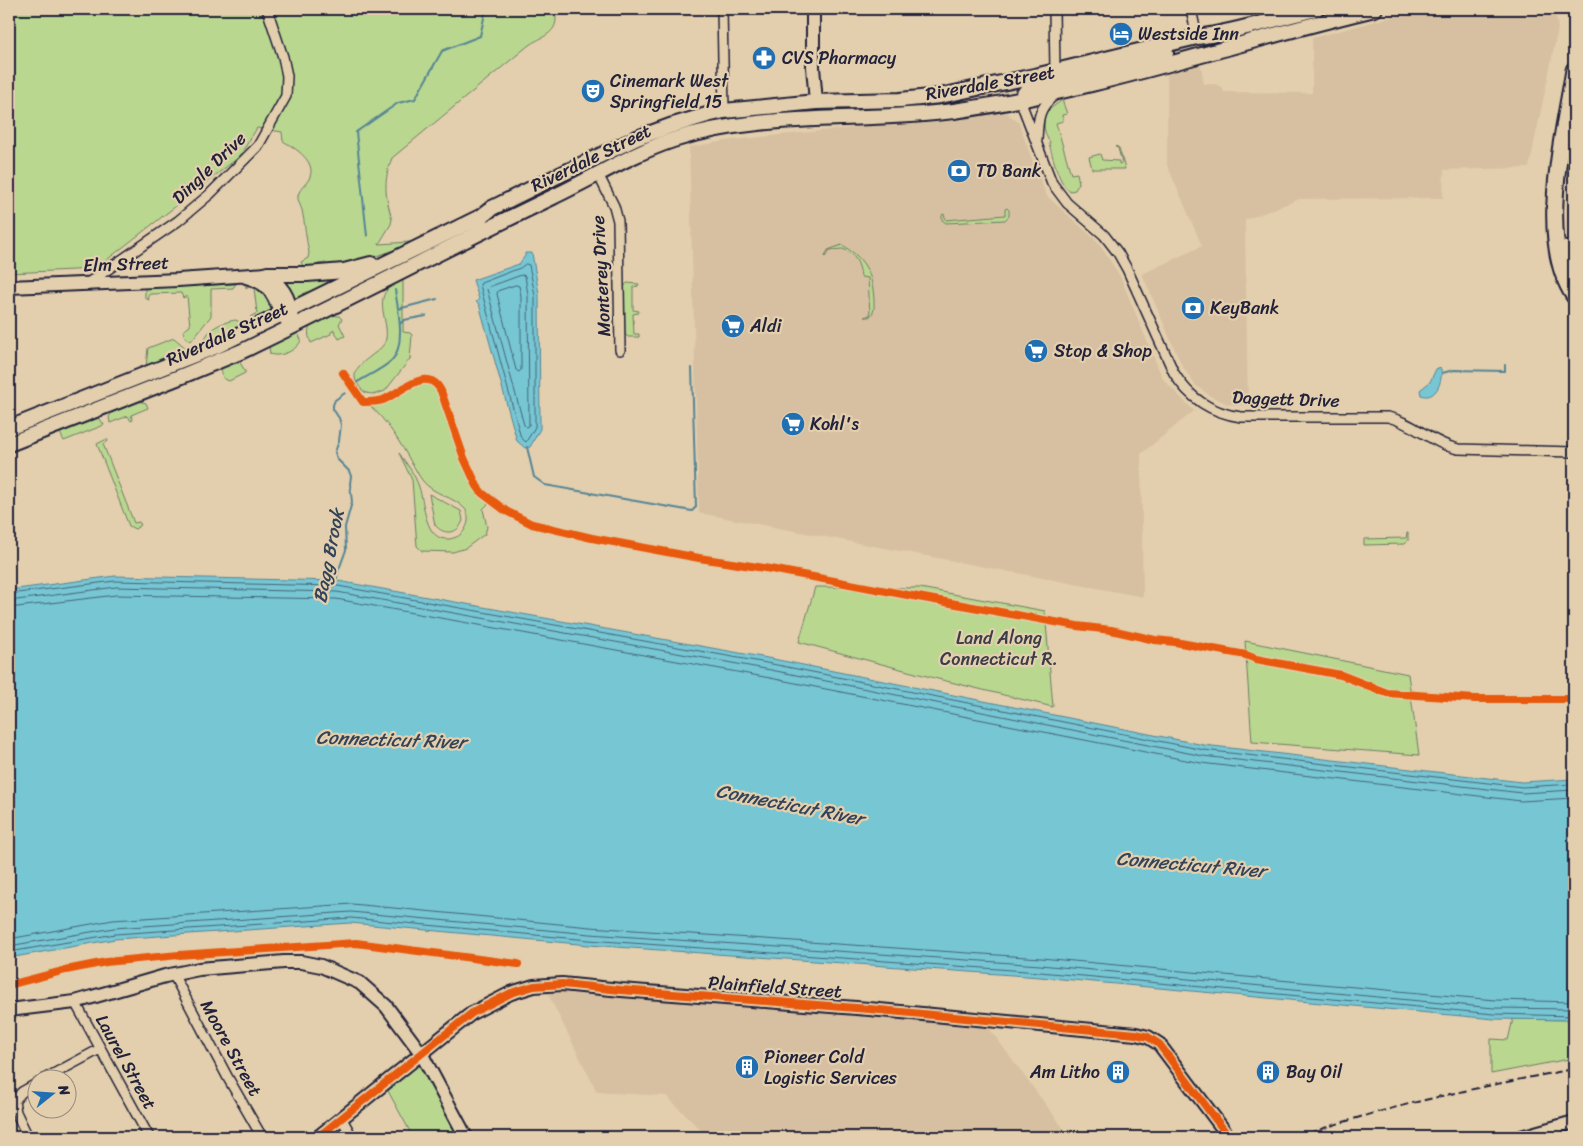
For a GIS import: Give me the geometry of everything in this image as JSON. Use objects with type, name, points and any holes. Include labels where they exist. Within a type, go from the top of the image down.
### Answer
[{"type":"highway","points":[[1574,70],[1555,204],[1556,240],[1562,273],[1574,296]]},
{"type":"highway","points":[[1560,163],[1557,194],[1560,222],[1566,252],[1574,272]]},
{"type":"main road","name":"Riverdale Street","points":[[9,428],[218,346],[401,256],[575,167],[648,134],[683,122],[724,112],[816,102],[900,100],[940,96],[1197,37],[1218,34],[1316,9]]},
{"type":"main road","name":"Riverdale Street","points":[[9,444],[240,352],[598,174],[671,141],[700,132],[774,121],[908,116],[1020,100],[1152,68],[1278,33],[1375,9]]},
{"type":"main road","points":[[997,84],[1009,90],[1020,100],[1026,91],[1036,86],[1102,72],[1187,48],[1218,34]]},
{"type":"main road","points":[[816,102],[820,120]]},
{"type":"main road","points":[[513,216],[506,216],[504,213],[506,208],[559,181],[575,167]]},
{"type":"main road","points":[[267,274],[307,274],[344,271],[401,256]]},
{"type":"street","name":"Dingle Drive","points":[[88,283],[178,221],[210,194],[258,146],[286,96],[287,76],[283,57],[267,9]]},
{"type":"street","points":[[722,9],[724,112]]},
{"type":"street","points":[[813,9],[813,67],[816,102]]},
{"type":"street","points":[[1054,9],[1055,71]]},
{"type":"street","points":[[1191,9],[1197,37]]},
{"type":"street","points":[[1037,140],[1038,117],[1049,100],[1060,91]]},
{"type":"street","name":"Daggett Drive","points":[[1020,100],[1055,188],[1067,203],[1100,230],[1115,249],[1127,269],[1174,373],[1187,391],[1204,404],[1224,414],[1246,418],[1388,417],[1445,445],[1458,449],[1574,452]]},
{"type":"street","name":"Monterey Drive","points":[[598,174],[614,206],[618,221],[620,350]]},
{"type":"street","name":"Elm Street","points":[[9,287],[245,277],[267,274],[278,282],[284,292],[287,312],[292,326]]},
{"type":"street","name":"Elm Street","points":[[245,277],[260,282],[269,289],[287,312]]},
{"type":"street","points":[[9,1010],[75,1002],[173,974],[198,969],[256,963],[292,962],[321,966],[360,983],[386,1006],[421,1053],[466,1137]]},
{"type":"street","name":"Moore Street","points":[[173,974],[228,1078],[262,1137]]},
{"type":"street","name":"Plainfield Street","points":[[318,1137],[472,1013],[511,993],[534,986],[562,984],[869,1009],[1136,1034],[1148,1037],[1159,1044],[1229,1137]]},
{"type":"street","name":"Laurel Street","points":[[75,1002],[149,1137]]},
{"type":"street","points":[[65,1068],[100,1049]]},
{"type":"street","points":[[28,1089],[20,1093],[14,1101],[16,1112],[28,1137]]},
{"type":"street","points":[[342,1119],[352,1137]]},
{"type":"street","points":[[1521,1137],[1574,1122]]},
{"type":"shaded area","points":[[1421,9],[1552,9],[1556,15],[1558,29],[1529,168],[1444,170],[1443,198],[1300,199],[1245,220],[1248,406],[1228,404],[1210,396],[1195,385],[1181,364],[1142,274],[1202,246],[1167,165],[1167,74],[1201,65],[1204,84],[1215,84],[1222,87],[1224,92],[1312,93],[1312,38]]},
{"type":"shaded area","points":[[1006,112],[1019,123],[1047,196],[1098,242],[1120,276],[1163,379],[1194,411],[1141,454],[1143,597],[699,513],[689,147],[732,140]]},
{"type":"shaded area","name":"Pioneer Cold Logistic Services","points":[[567,989],[986,1024],[1070,1137],[708,1137],[666,1096],[597,1092],[547,992]]},
{"type":"green space","points":[[9,9],[536,9],[556,17],[556,23],[551,31],[529,45],[392,158],[387,174],[386,188],[392,219],[379,244],[410,242],[407,245],[337,267],[327,269],[326,263],[318,264],[317,267],[304,268],[301,262],[308,258],[309,253],[298,196],[311,173],[308,161],[283,141],[282,132],[257,128],[239,157],[95,269],[9,273]]},
{"type":"green space","points":[[1062,100],[1067,114],[1062,115],[1063,121],[1056,123],[1071,174],[1077,173],[1079,183],[1075,190],[1071,191],[1063,184],[1060,178],[1050,142],[1044,129],[1045,113]]},
{"type":"green space","points":[[1116,146],[1119,148],[1125,169],[1092,169],[1089,157],[1100,154],[1102,160],[1119,161],[1119,164],[1122,163]]},
{"type":"green space","points":[[1007,208],[1009,216],[1005,220],[946,223],[942,220],[942,215],[944,214],[946,220],[1005,215],[1005,209]]},
{"type":"green space","points":[[842,245],[860,259],[869,275],[873,287],[874,305],[873,312],[869,317],[864,317],[870,315],[868,278],[861,277],[854,257],[843,249],[830,250],[825,257],[828,250]]},
{"type":"green space","points":[[347,274],[294,301],[282,281],[284,280]]},
{"type":"green space","points":[[403,280],[403,332],[412,335],[410,359],[385,391],[374,394],[367,393],[359,386],[355,379],[355,373],[385,342],[386,329],[382,302],[387,290]]},
{"type":"green space","points":[[627,283],[639,284],[633,287],[633,310],[639,311],[633,314],[634,334],[639,334],[639,337],[628,337],[625,334],[624,287]]},
{"type":"green space","points":[[236,284],[233,288],[211,289],[211,316],[191,341],[185,337],[183,331],[190,326],[187,296],[183,298],[181,293],[150,294],[148,296],[149,300],[145,298],[145,289],[147,288]]},
{"type":"green space","points":[[249,285],[262,290],[270,306],[271,311],[256,319],[250,317],[257,313],[254,288],[245,287]]},
{"type":"green space","points":[[330,315],[339,316],[342,319],[339,324],[345,336],[339,339],[334,330],[331,334],[311,343],[308,332],[312,324]]},
{"type":"green space","points":[[236,320],[244,325],[204,343],[208,333],[216,327]]},
{"type":"green space","points":[[296,332],[301,340],[293,350],[279,355],[270,354],[269,346]]},
{"type":"green space","points":[[174,338],[187,351],[146,367],[148,348]]},
{"type":"green space","points":[[239,361],[245,373],[229,381],[223,378],[221,369]]},
{"type":"green space","points":[[422,382],[434,385],[440,392],[475,488],[490,502],[483,509],[487,527],[485,534],[466,548],[453,552],[422,551],[417,546],[412,480],[399,453],[417,482],[427,520],[435,534],[441,538],[449,539],[460,535],[468,522],[466,510],[461,505],[427,485],[393,432],[369,405],[383,402],[408,387]]},
{"type":"green space","points":[[138,401],[146,403],[148,408],[131,415],[133,420],[131,421],[128,416],[110,423],[109,417],[112,412]]},
{"type":"green space","points":[[96,418],[100,419],[104,425],[64,441],[60,433],[62,430]]},
{"type":"green space","points":[[107,439],[108,441],[103,444],[134,523],[139,522],[141,525],[135,529],[129,526],[97,444]]},
{"type":"green space","points":[[429,494],[461,511],[463,520],[455,531],[443,531],[435,525]]},
{"type":"green space","points":[[1407,533],[1408,541],[1405,544],[1364,545],[1364,539],[1406,538]]},
{"type":"green space","name":"Land Along Connecticut R.","points":[[815,587],[920,588],[1045,611],[1053,707],[799,642]]},
{"type":"green space","points":[[1245,641],[1408,674],[1419,755],[1252,742]]},
{"type":"green space","points":[[1513,1019],[1574,1020],[1574,1058],[1491,1074],[1491,1039],[1508,1040]]},
{"type":"green space","points":[[421,1063],[459,1137],[413,1137],[388,1091]]},
{"type":"water","points":[[525,253],[532,253],[539,294],[540,429],[530,447],[525,448],[517,441],[479,304],[476,302],[479,299],[473,280],[519,264]]},
{"type":"water","points":[[1438,368],[1441,369],[1441,379],[1437,389],[1431,395],[1421,395],[1420,390],[1430,382]]},
{"type":"water","name":"Connecticut River","points":[[115,576],[338,581],[773,659],[1204,745],[1522,782],[1574,779],[1574,1020],[1494,1019],[1040,977],[589,945],[350,923],[115,939],[9,958],[9,590]]},
{"type":"waterway","name":"Bagg Brook","points":[[367,236],[356,132],[398,103],[415,99],[442,51],[480,36],[486,9]]},
{"type":"waterway","name":"Bagg Brook","points":[[356,383],[384,366],[392,360],[396,353],[399,345],[400,326],[395,290]]},
{"type":"waterway","points":[[398,309],[437,299]]},
{"type":"waterway","points":[[401,323],[404,320],[426,316]]},
{"type":"waterway","points":[[1442,373],[1454,370],[1505,371],[1505,365]]},
{"type":"waterway","points":[[527,447],[534,477],[545,485],[692,511],[696,507],[692,368]]},
{"type":"waterway","name":"Bagg Brook","points":[[336,582],[346,550],[345,527],[352,502],[351,476],[349,471],[337,459],[335,452],[339,441],[341,425],[333,405],[335,400],[345,393]]},
{"type":"railway","points":[[1297,1137],[1400,1106],[1574,1069]]},
{"type":"cycle path","points":[[343,373],[363,402],[383,400],[421,380],[429,380],[435,383],[441,391],[464,458],[477,486],[482,493],[506,511],[532,524],[592,538],[699,558],[771,569],[1077,626],[1111,630],[1155,640],[1246,655],[1256,659],[1341,675],[1387,693],[1475,699],[1574,699]]},
{"type":"cycle path","points":[[9,985],[106,962],[356,943],[518,964]]},
{"type":"cycle path","points":[[318,1137],[472,1013],[511,993],[534,986],[562,984],[869,1009],[1136,1034],[1148,1037],[1159,1044],[1229,1137]]},
{"type":"place","name":"Westside Inn","points":[[1121,34]]},
{"type":"place","name":"CVS Pharmacy","points":[[764,58]]},
{"type":"place","name":"Cinemark West Springfield 15","points":[[593,91]]},
{"type":"place","name":"TD Bank","points":[[959,171]]},
{"type":"place","name":"KeyBank","points":[[1193,308]]},
{"type":"place","name":"Aldi","points":[[733,326]]},
{"type":"place","name":"Stop & Shop","points":[[1036,351]]},
{"type":"place","name":"Kohl's","points":[[793,424]]},
{"type":"place","name":"Pioneer Cold Logistic Services","points":[[747,1067]]},
{"type":"place","name":"Am Litho","points":[[1118,1072]]},
{"type":"place","name":"Bay Oil","points":[[1268,1072]]}]
